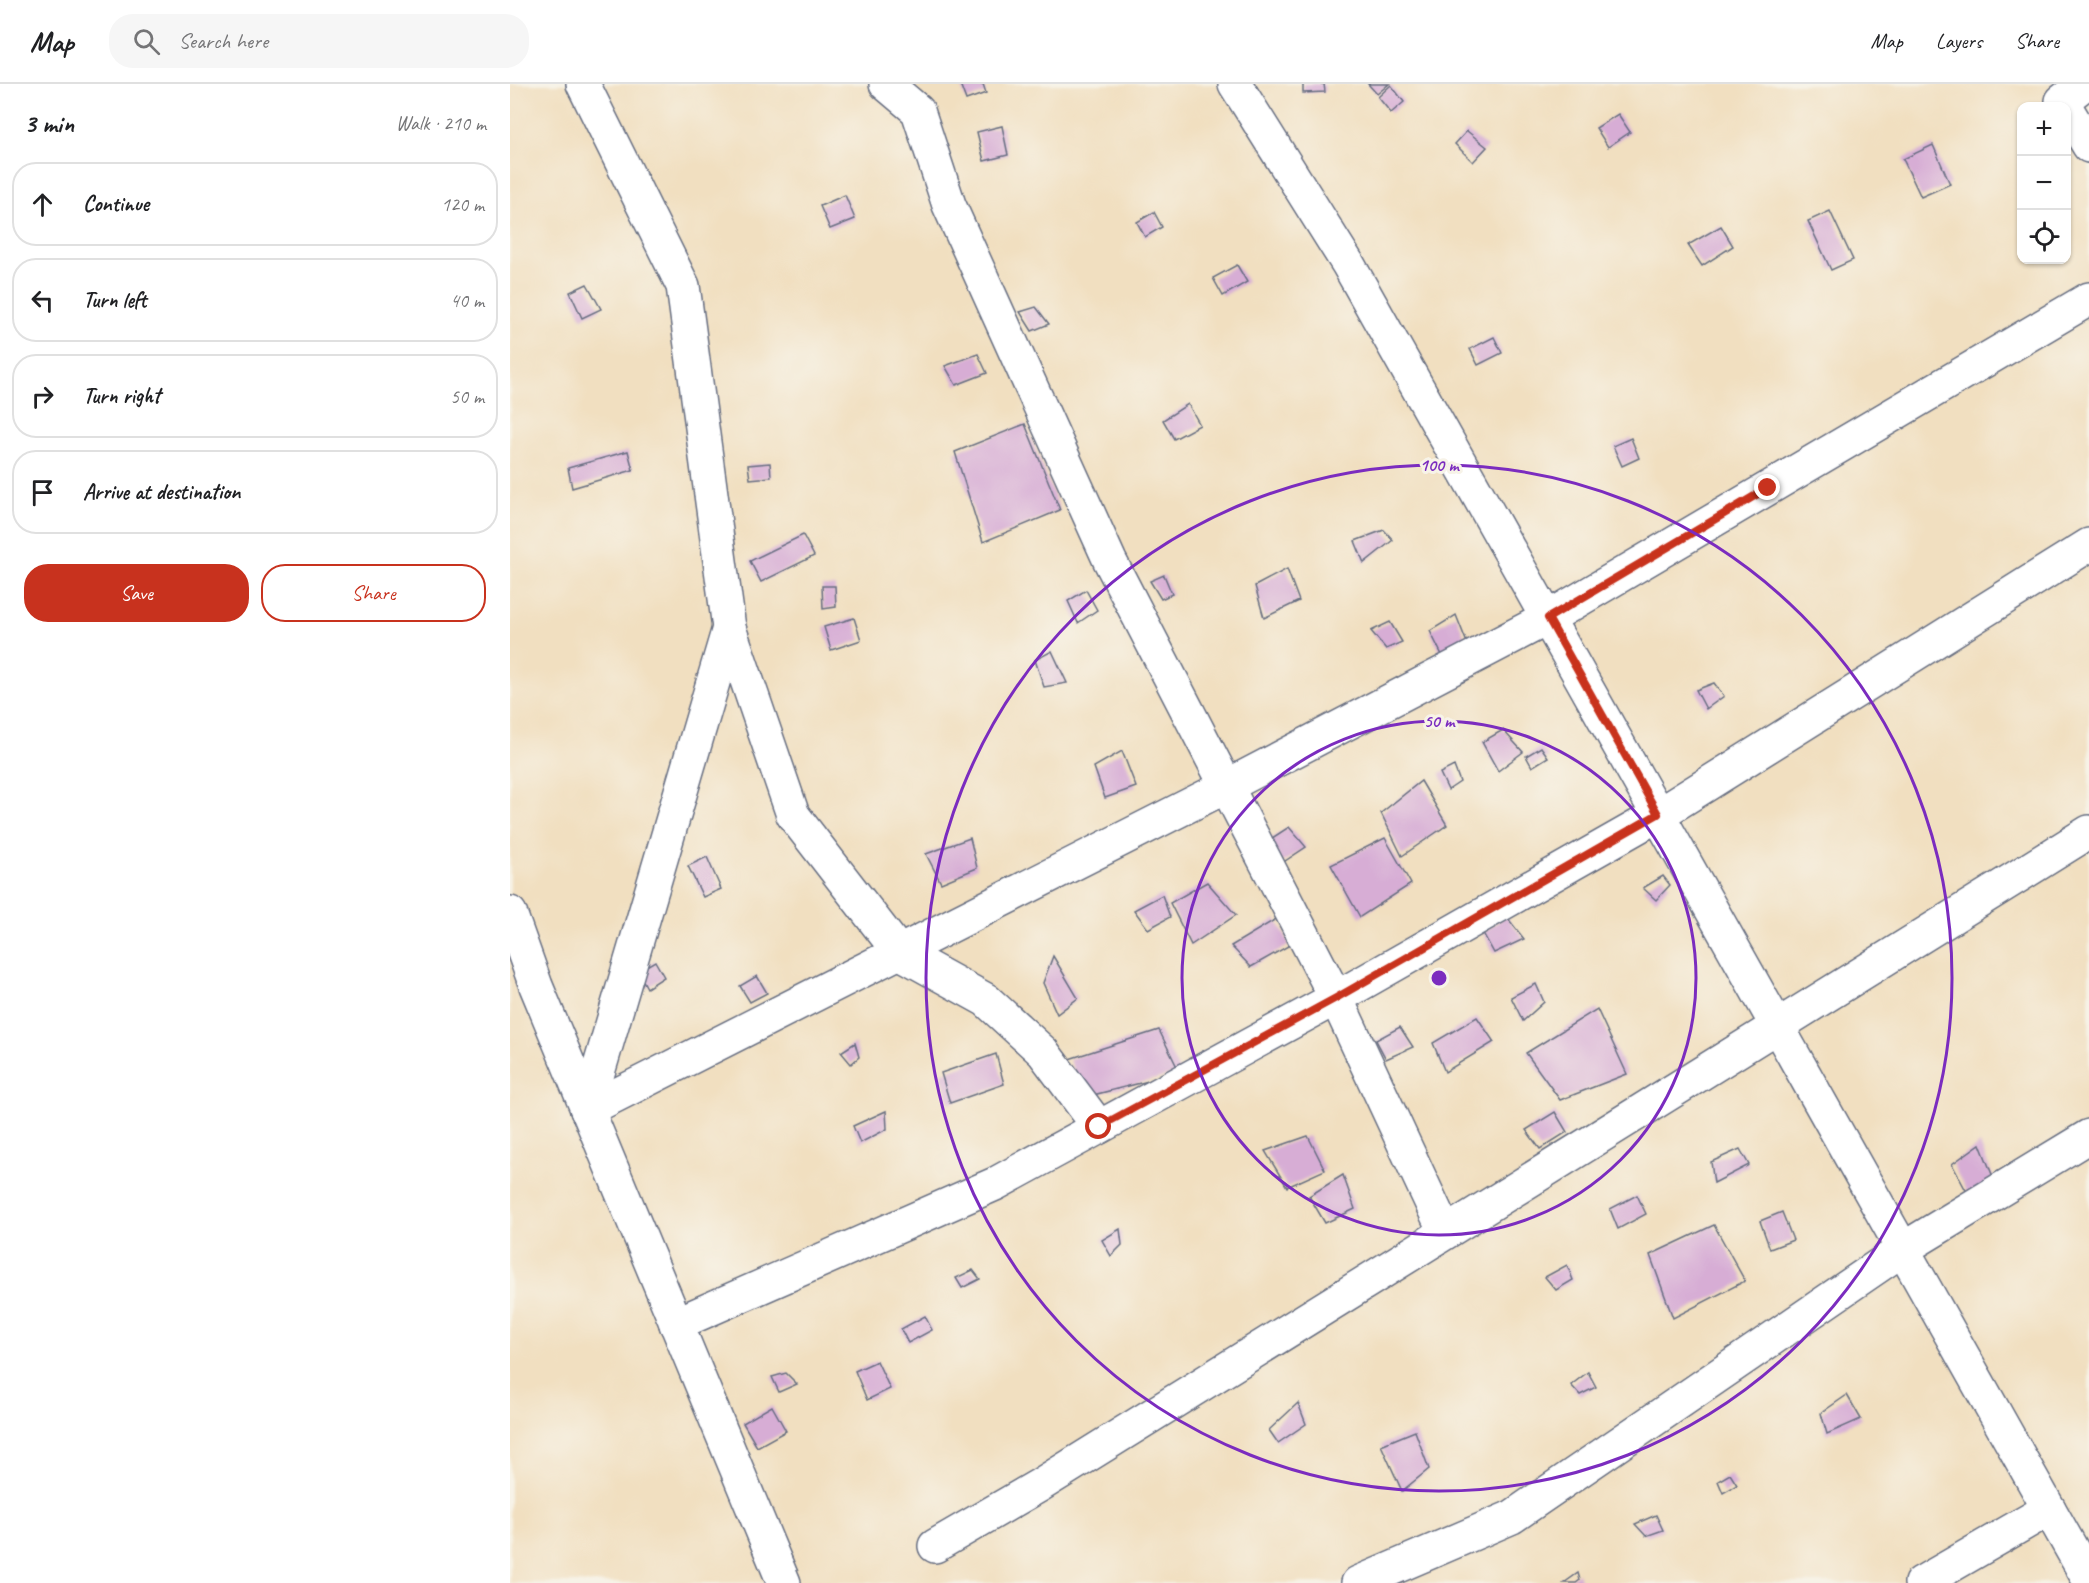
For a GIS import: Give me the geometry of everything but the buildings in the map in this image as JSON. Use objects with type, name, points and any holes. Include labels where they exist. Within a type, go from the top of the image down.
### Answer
[{"type":"street","points":[[583,84],[683,286],[729,628],[793,815],[899,952],[986,1000],[1043,1052],[1099,1127]]},
{"type":"street","points":[[886,84],[918,111],[949,205],[1110,561],[1336,998],[1445,1232]]},
{"type":"street","points":[[1235,84],[1348,264],[2089,1580]]},
{"type":"street","points":[[2066,97],[2089,146]]},
{"type":"street","points":[[588,1110],[1227,786],[1548,618],[2089,299]]},
{"type":"street","points":[[676,1324],[995,1184],[1336,998],[1658,814],[2089,545]]},
{"type":"street","points":[[588,1110],[729,628]]},
{"type":"street","points":[[936,1546],[1040,1485],[2089,832]]},
{"type":"street","points":[[510,913],[536,987],[784,1583]]},
{"type":"street","points":[[1358,1583],[1512,1516],[1903,1249],[2084,1150]]},
{"type":"street","points":[[1921,1583],[2049,1509]]},
{"type":"route","points":[[1099,1127],[1336,998],[1658,814],[1548,618],[1768,488]]}]
